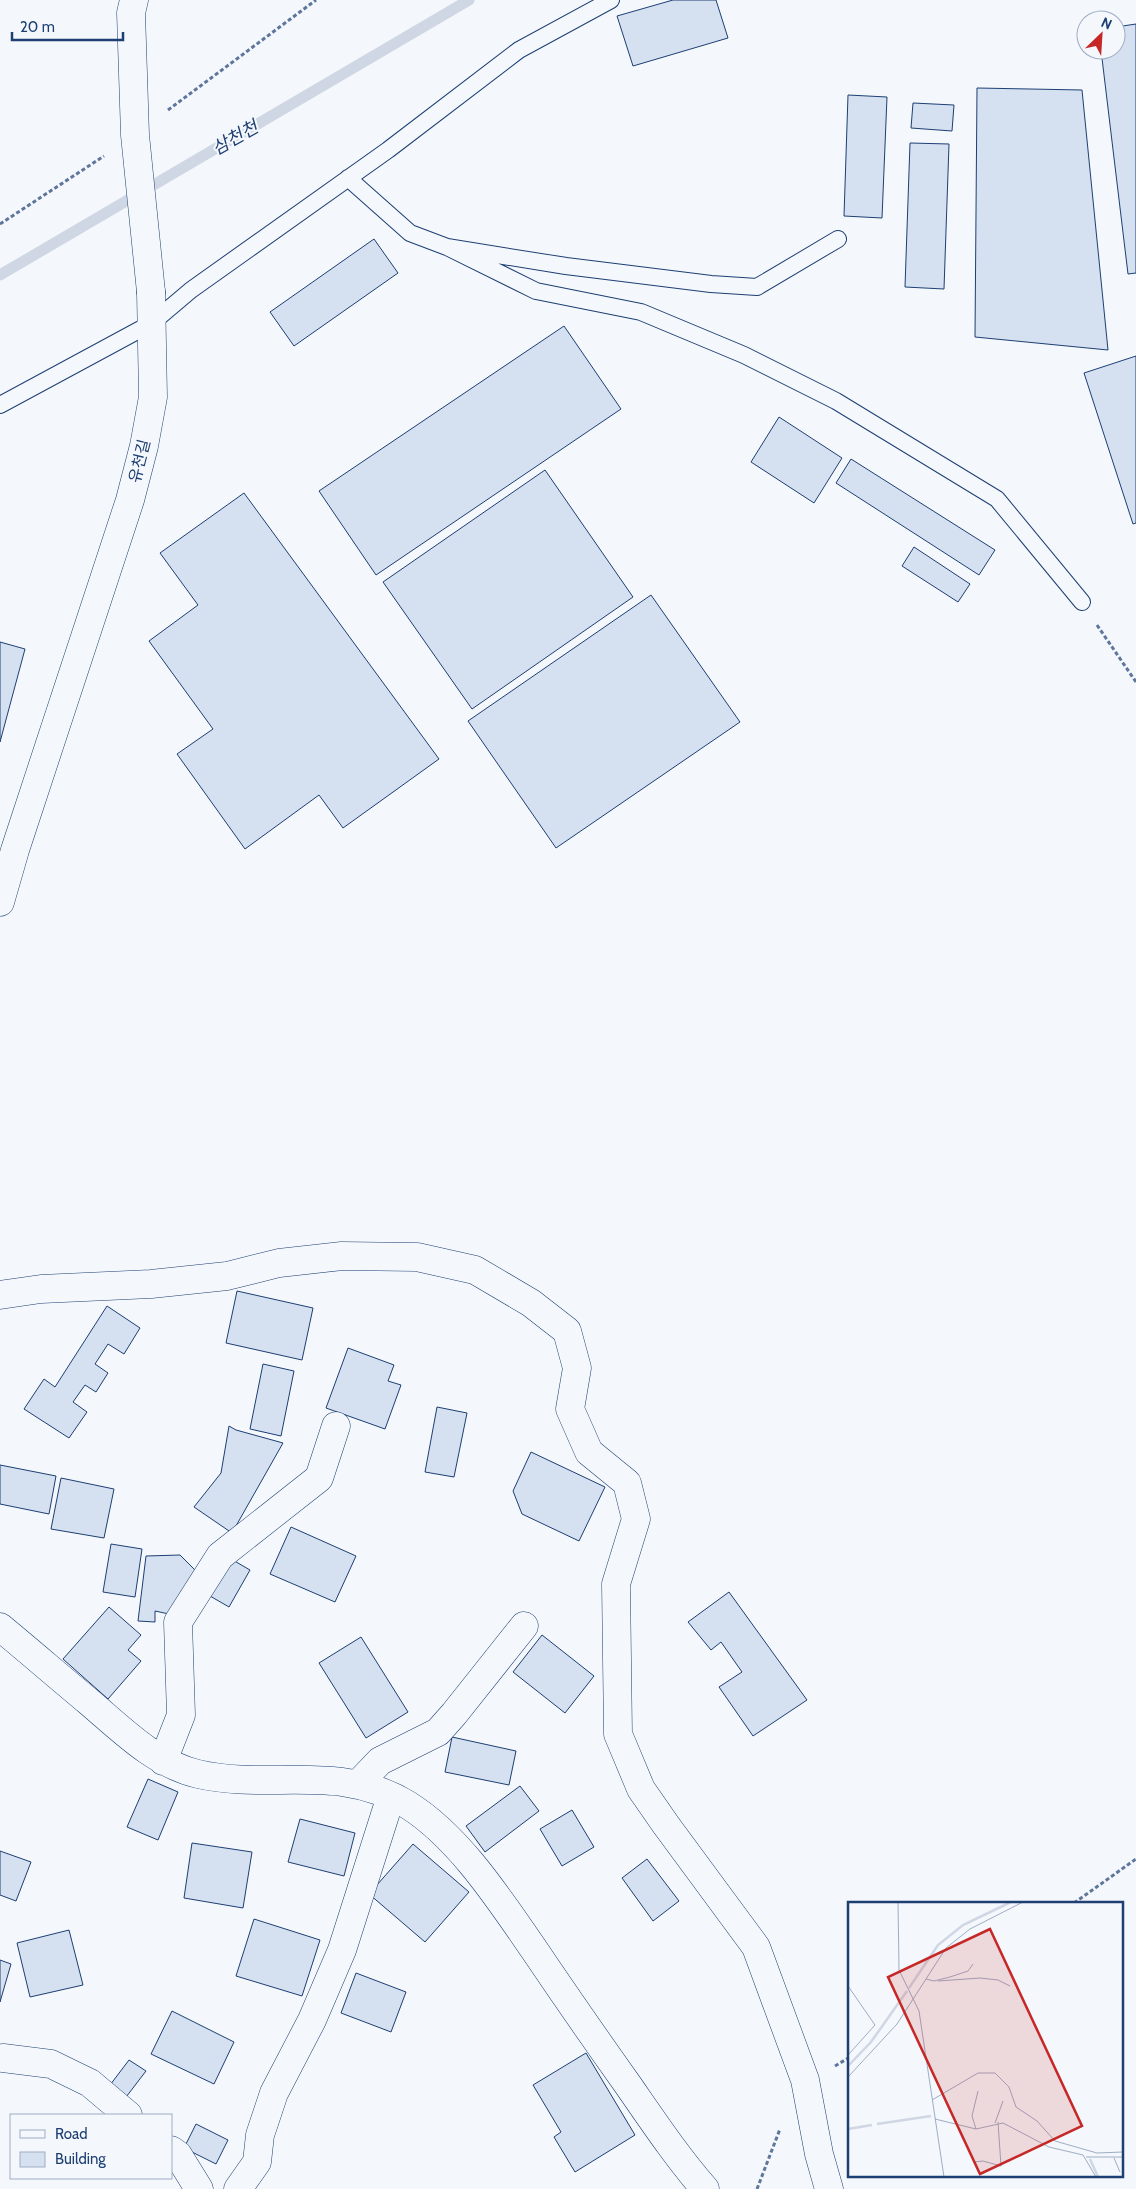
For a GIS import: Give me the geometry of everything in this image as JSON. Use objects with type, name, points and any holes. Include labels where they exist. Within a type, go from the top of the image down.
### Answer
[{"type":"street","name":"유천길","points":[[0,902],[15,850],[130,500],[144,446],[153,397],[151,292],[135,135],[131,13],[134,0]]},
{"type":"street","points":[[0,1295],[41,1288],[151,1284],[228,1276],[279,1263],[342,1256],[417,1257],[475,1270],[531,1303],[567,1331],[576,1368],[570,1409],[589,1452],[627,1482],[636,1519],[616,1584],[618,1734],[641,1789],[756,1947],[805,2080],[819,2154],[829,2189]]},
{"type":"street","points":[[163,1760],[181,1715],[178,1622],[220,1556],[319,1478],[336,1426]]},
{"type":"street","points":[[358,1784],[380,1761],[438,1732],[524,1626]]},
{"type":"street","points":[[0,1627],[134,1740],[163,1760],[196,1774],[222,1778],[248,1781],[284,1779],[331,1780],[358,1784],[407,1804],[433,1823],[487,1883],[648,2114],[705,2189]]},
{"type":"street","points":[[238,2189],[257,2162],[260,2135],[274,2093],[312,2020],[342,1950],[391,1796]]},
{"type":"street","points":[[3,2058],[51,2064],[90,2083],[127,2114]]},
{"type":"street","points":[[172,2151],[178,2156],[199,2189]]},
{"type":"lane","points":[[0,405],[152,323],[191,290],[348,178],[519,50],[611,0]]},
{"type":"lane","points":[[348,178],[410,233],[447,247],[536,291],[641,312],[744,356],[836,401],[997,499],[1082,602]]},
{"type":"lane","points":[[447,247],[566,266],[711,284],[757,287],[838,239]]},
{"type":"path","points":[[0,224],[135,135],[316,0]]},
{"type":"path","points":[[1082,602],[1136,682]]},
{"type":"path","points":[[1075,1902],[1136,1859]]},
{"type":"building","points":[[673,0],[716,0],[728,38],[633,66],[617,16]]},
{"type":"building","points":[[1136,24],[1136,273],[1128,274],[1102,60],[1126,60],[1126,26]]},
{"type":"building","points":[[977,88],[1082,90],[1108,350],[975,337]]},
{"type":"building","points":[[848,95],[887,97],[882,218],[844,216]]},
{"type":"building","points":[[913,103],[954,105],[952,131],[911,128]]},
{"type":"building","points":[[910,143],[949,144],[944,289],[905,287]]},
{"type":"building","points":[[374,239],[398,273],[294,346],[270,312]]},
{"type":"building","points":[[564,326],[621,409],[376,575],[319,491]]},
{"type":"building","points":[[1136,356],[1136,523],[1133,524],[1084,373]]},
{"type":"building","points":[[779,417],[842,458],[814,503],[751,462]]},
{"type":"building","points":[[851,459],[995,550],[979,575],[836,483]]},
{"type":"building","points":[[545,470],[633,597],[472,709],[383,582]]},
{"type":"building","points":[[244,493],[439,759],[343,828],[319,795],[245,849],[177,754],[213,729],[149,641],[198,605],[160,553]]},
{"type":"building","points":[[914,547],[970,584],[958,602],[902,566]]},
{"type":"building","points":[[651,595],[740,722],[556,848],[468,721]]},
{"type":"building","points":[[0,642],[25,649],[0,742]]},
{"type":"building","points":[[237,1291],[313,1308],[302,1360],[226,1343]]},
{"type":"building","points":[[107,1306],[140,1328],[124,1354],[108,1344],[95,1364],[108,1373],[96,1392],[85,1385],[73,1402],[87,1412],[69,1438],[24,1409],[44,1379],[55,1387]]},
{"type":"building","points":[[348,1348],[394,1365],[388,1381],[401,1385],[385,1429],[326,1408]]},
{"type":"building","points":[[263,1364],[294,1371],[281,1436],[250,1429]]},
{"type":"building","points":[[437,1407],[467,1413],[454,1477],[425,1472]]},
{"type":"building","points":[[229,1426],[236,1430],[283,1443],[232,1533],[194,1507],[221,1473]]},
{"type":"building","points":[[531,1452],[605,1487],[579,1541],[522,1514],[513,1491]]},
{"type":"building","points":[[0,1465],[56,1476],[49,1514],[0,1504]]},
{"type":"building","points":[[61,1478],[114,1489],[104,1538],[51,1529]]},
{"type":"building","points":[[291,1527],[356,1556],[335,1602],[270,1574]]},
{"type":"building","points":[[111,1544],[142,1549],[135,1597],[103,1592]]},
{"type":"building","points":[[180,1555],[195,1570],[169,1614],[155,1611],[155,1622],[138,1621],[146,1556]]},
{"type":"building","points":[[231,1559],[250,1570],[229,1607],[210,1596]]},
{"type":"building","points":[[729,1592],[807,1700],[753,1736],[719,1687],[742,1672],[721,1642],[711,1650],[688,1622]]},
{"type":"building","points":[[109,1607],[141,1635],[128,1650],[141,1661],[108,1699],[63,1659]]},
{"type":"building","points":[[542,1635],[594,1676],[565,1713],[513,1672]]},
{"type":"building","points":[[361,1637],[408,1712],[366,1738],[319,1663]]},
{"type":"building","points":[[452,1737],[516,1751],[509,1785],[445,1772]]},
{"type":"building","points":[[148,1779],[178,1792],[158,1840],[127,1827]]},
{"type":"building","points":[[520,1786],[539,1811],[485,1852],[466,1826]]},
{"type":"building","points":[[572,1810],[594,1847],[562,1866],[540,1829]]},
{"type":"building","points":[[300,1819],[355,1833],[344,1876],[288,1862]]},
{"type":"building","points":[[192,1843],[252,1852],[243,1908],[184,1898]]},
{"type":"building","points":[[413,1844],[469,1892],[425,1942],[369,1894]]},
{"type":"building","points":[[0,1851],[31,1862],[16,1901],[0,1895]]},
{"type":"building","points":[[647,1859],[679,1901],[653,1921],[622,1878]]},
{"type":"building","points":[[254,1919],[320,1940],[302,1996],[236,1976]]},
{"type":"building","points":[[69,1930],[83,1985],[30,1997],[17,1943]]},
{"type":"building","points":[[0,1960],[11,1964],[0,2002]]},
{"type":"building","points":[[356,1973],[406,1992],[391,2032],[341,2013]]},
{"type":"building","points":[[172,2011],[234,2042],[214,2084],[151,2054]]},
{"type":"building","points":[[586,2053],[635,2135],[575,2172],[554,2137],[561,2132],[533,2085]]},
{"type":"building","points":[[129,2060],[146,2071],[123,2101],[107,2089]]},
{"type":"building","points":[[196,2124],[228,2140],[216,2164],[184,2148]]},
{"type":"waterway","name":"삼천천","points":[[0,275],[469,0]]}]
